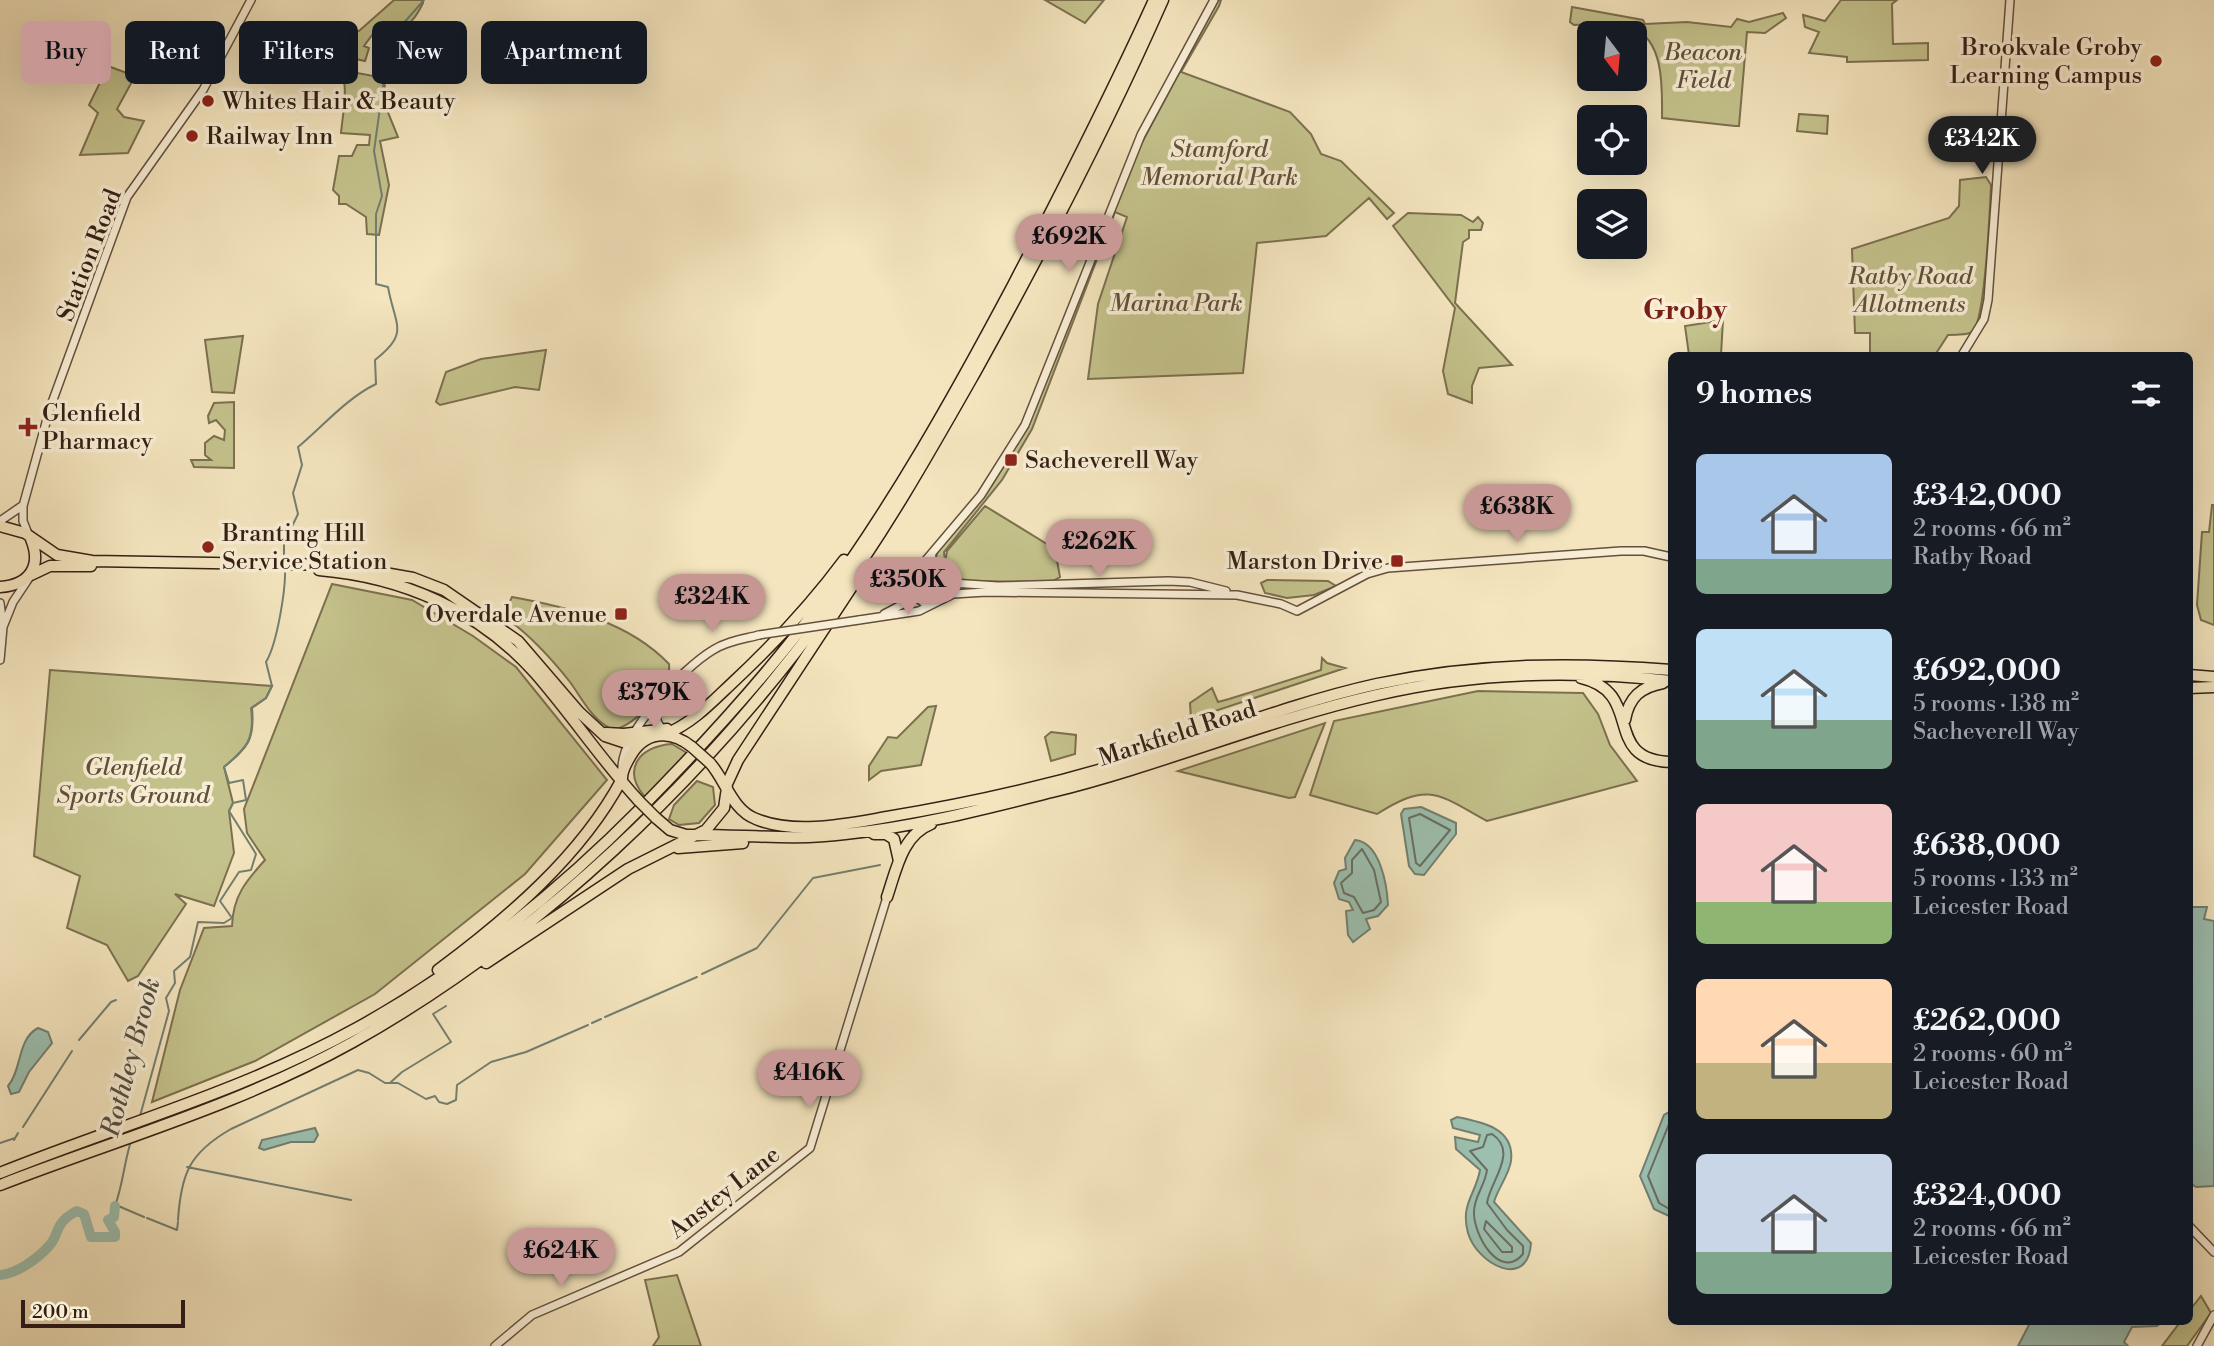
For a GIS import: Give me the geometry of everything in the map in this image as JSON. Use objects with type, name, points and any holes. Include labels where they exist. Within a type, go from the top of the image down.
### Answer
[{"type":"highway","points":[[0,1173],[145,1121],[285,1064],[357,1028],[431,982],[545,898],[596,853],[746,697],[816,609],[877,520],[962,380],[1110,96],[1154,0]]},
{"type":"highway","points":[[0,1187],[50,1166],[123,1142],[256,1091],[432,997],[628,869],[696,835],[719,818],[724,808],[726,786],[738,760],[894,522],[1029,276],[1131,73],[1163,0]]},
{"type":"highway","points":[[382,1024],[478,961],[563,894],[669,796],[745,713],[799,647],[859,567],[914,482]]},
{"type":"highway","points":[[0,587],[16,584],[44,568],[63,565],[379,570],[444,590],[518,641],[599,731],[611,739],[638,738],[680,728],[784,633],[877,520]]},
{"type":"highway","points":[[0,524],[30,537],[57,555],[103,561],[273,567]]},
{"type":"highway","points":[[30,537],[36,561],[30,576]]},
{"type":"highway","points":[[304,567],[391,582],[436,600],[477,623],[533,671],[639,801],[656,818],[677,833],[696,835]]},
{"type":"highway","name":"Markfield Road","points":[[726,786],[739,807],[755,819],[789,826],[837,824],[954,806],[1040,786],[1138,758],[1310,702],[1418,676],[1544,664],[1668,670]]},
{"type":"highway","points":[[1560,674],[1596,682],[1605,688],[1616,701],[1630,745],[1637,752],[1655,760],[1668,762]]},
{"type":"highway","name":"Markfield Road","points":[[696,835],[798,838],[849,834],[961,814],[1098,780],[1299,716],[1378,694],[1482,678],[1560,674],[1668,682]]},
{"type":"highway","points":[[2193,677],[2214,677]]},
{"type":"highway","points":[[1624,724],[1630,702],[1641,690],[1668,683]]},
{"type":"highway","points":[[2193,688],[2214,687]]},
{"type":"highway","points":[[664,732],[692,747],[709,763],[726,786]]},
{"type":"highway","points":[[285,1064],[403,995],[475,941],[568,854],[606,808],[638,738]]},
{"type":"highway","points":[[887,897],[899,861],[914,832],[961,814]]},
{"type":"highway","points":[[664,851],[702,844],[802,842],[849,834],[892,836],[897,843],[899,861]]},
{"type":"street","name":"Station Road","points":[[30,537],[23,521],[23,506],[50,408],[127,197],[203,90],[251,0]]},
{"type":"street","points":[[929,607],[919,602],[916,589],[920,569],[990,483],[1025,425],[1141,135],[1214,0]]},
{"type":"street","points":[[1964,352],[1984,319],[1988,300],[2010,0]]},
{"type":"street","points":[[0,524],[23,506]]},
{"type":"street","points":[[880,616],[904,604],[923,581],[985,586],[1190,582],[1202,589],[1281,604],[1297,611],[1367,574],[1388,568],[1621,551],[1644,551],[1668,556]]},
{"type":"street","points":[[932,553],[930,570],[942,589],[941,600]]},
{"type":"street","points":[[3,627],[13,602],[30,576]]},
{"type":"street","points":[[1188,592],[1190,582]]},
{"type":"street","points":[[638,738],[656,703],[677,677],[716,648],[759,635],[900,615],[966,592],[1188,592],[1202,589]]},
{"type":"street","points":[[0,603],[3,627],[0,660]]},
{"type":"street","points":[[656,703],[664,732]]},
{"type":"street","name":"Anstey Lane","points":[[495,1346],[533,1315],[649,1268],[680,1252],[810,1148],[887,897]]},
{"type":"street","points":[[2193,1230],[2214,1252]]},
{"type":"street","points":[[2197,1346],[2214,1315]]},
{"type":"green space","points":[[394,0],[423,0],[411,21],[372,21],[372,35],[364,46],[369,48],[365,61],[358,59],[359,31]]},
{"type":"green space","points":[[1045,0],[1104,0],[1085,23]]},
{"type":"green space","points":[[1218,0],[1221,0],[1219,6],[1181,72],[1290,112],[1311,134],[1321,154],[1341,161],[1394,213],[1387,219],[1369,198],[1326,236],[1257,243],[1243,373],[1088,379],[1098,304],[1127,217],[1115,212],[1032,429],[1002,480],[944,552],[945,563],[947,551],[985,506],[1055,549],[1060,577],[1051,582],[959,581],[938,576],[933,568],[938,550],[992,485],[1027,428],[1138,150]]},
{"type":"green space","points":[[1841,0],[1897,0],[1892,4],[1893,44],[1928,43],[1928,60],[1847,62],[1847,57],[1809,53],[1819,32],[1805,27],[1803,15],[1825,21]]},
{"type":"green space","name":"Beacon Field","points":[[1572,7],[1644,21],[1577,21],[1577,25],[1574,25],[1570,22]]},
{"type":"green space","name":"Beacon Field","points":[[1783,13],[1786,18],[1765,33],[1747,32],[1739,126],[1662,118],[1660,68],[1647,39],[1647,24],[1687,22],[1731,27],[1737,19],[1749,22]]},
{"type":"green space","points":[[111,67],[125,72],[125,84],[131,84],[117,109],[124,117],[144,121],[128,153],[80,155],[98,113],[89,105],[99,84],[111,84]]},
{"type":"green space","points":[[358,73],[372,76],[372,84],[385,84],[387,110],[398,137],[380,141],[389,185],[379,235],[367,234],[366,217],[346,204],[339,204],[339,196],[333,190],[339,156],[352,156],[357,145],[369,145],[370,135],[341,133],[344,84],[358,84]]},
{"type":"green space","points":[[1799,114],[1828,116],[1827,134],[1797,131]]},
{"type":"green space","name":"Ratby Road Allotments","points":[[1986,177],[1991,185],[1981,307],[1973,331],[1948,335],[1937,352],[1870,352],[1870,333],[1855,333],[1852,249],[1949,218],[1959,206],[1960,180]]},
{"type":"green space","points":[[1408,213],[1461,215],[1473,222],[1478,217],[1483,223],[1481,230],[1469,230],[1469,238],[1463,242],[1455,303],[1512,365],[1479,368],[1472,386],[1472,403],[1448,394],[1443,371],[1455,308],[1393,226]]},
{"type":"green space","points":[[1723,320],[1721,352],[1689,352],[1685,326]]},
{"type":"green space","points":[[243,336],[234,393],[212,392],[205,340]]},
{"type":"green space","points":[[546,350],[539,390],[515,387],[440,405],[436,402],[446,372],[481,359]]},
{"type":"green space","points":[[234,402],[234,468],[194,467],[191,460],[211,460],[205,455],[205,443],[214,436],[224,440],[225,430],[216,420],[209,423],[208,416],[214,403]]},
{"type":"green space","points":[[2212,505],[2214,625],[2201,620],[2197,605],[2202,532],[2209,532]]},
{"type":"green space","points":[[1267,580],[1328,581],[1336,586],[1314,595],[1287,598],[1265,593],[1261,583]]},
{"type":"green space","points":[[332,584],[412,600],[473,636],[516,667],[607,780],[525,874],[375,994],[255,1061],[152,1102],[180,990],[204,928],[232,926],[238,897],[265,860],[247,833],[244,809]]},
{"type":"green space","points":[[512,597],[596,618],[635,637],[669,664],[665,684],[641,714],[613,730],[594,715],[547,655],[503,616]]},
{"type":"green space","points":[[1322,658],[1327,663],[1345,668],[1191,719],[1190,703],[1212,688],[1218,702],[1229,699],[1321,670]]},
{"type":"green space","name":"Glenfield Sports Ground","points":[[50,670],[272,686],[266,698],[252,708],[252,728],[248,742],[224,767],[233,803],[229,811],[234,853],[214,906],[175,894],[186,904],[138,976],[128,981],[107,945],[67,928],[80,876],[34,856]]},
{"type":"green space","points":[[1478,691],[1583,693],[1598,714],[1610,745],[1637,781],[1487,821],[1433,795],[1409,797],[1377,814],[1310,795],[1334,721]]},
{"type":"green space","points":[[936,706],[921,765],[881,771],[869,780],[869,766],[888,737],[897,738],[928,707]]},
{"type":"green space","points":[[1325,723],[1295,797],[1289,798],[1178,771]]},
{"type":"green space","points":[[1051,732],[1076,735],[1075,754],[1051,761],[1045,737]]},
{"type":"green space","points":[[672,744],[687,753],[645,797],[635,777],[637,761],[651,749]]},
{"type":"green space","points":[[697,781],[713,787],[715,805],[699,823],[679,825],[669,819],[674,805]]},
{"type":"green space","points":[[677,1275],[701,1346],[653,1346],[659,1337],[645,1280]]},
{"type":"green space","points":[[2201,1296],[2211,1313],[2187,1346],[2162,1346],[2178,1325],[2193,1325],[2193,1306]]},
{"type":"water","points":[[1421,807],[1456,823],[1456,834],[1424,875],[1415,874],[1409,866],[1401,814],[1404,809]]},
{"type":"water","points":[[1355,840],[1371,848],[1376,856],[1384,876],[1388,905],[1378,916],[1366,919],[1370,929],[1353,942],[1348,935],[1346,911],[1353,910],[1349,902],[1339,899],[1334,883],[1339,871],[1346,869],[1345,858]]},
{"type":"water","points":[[2193,907],[2207,907],[2204,919],[2214,921],[2214,1186],[2193,1185]]},
{"type":"water","points":[[38,1028],[48,1032],[52,1043],[29,1072],[19,1092],[11,1094],[8,1086],[16,1072],[26,1039]]},
{"type":"water","points":[[1668,1113],[1668,1216],[1654,1209],[1640,1176],[1664,1115]]},
{"type":"water","points":[[1457,1117],[1495,1128],[1508,1141],[1511,1150],[1510,1166],[1494,1202],[1531,1243],[1528,1258],[1521,1266],[1502,1268],[1491,1262],[1473,1244],[1468,1233],[1467,1207],[1480,1170],[1456,1149],[1455,1137],[1478,1142],[1480,1135],[1453,1128],[1451,1120]]},
{"type":"water","points":[[315,1128],[318,1135],[314,1142],[291,1142],[264,1150],[259,1148],[262,1140]]},
{"type":"water","points":[[2029,1325],[2158,1325],[2132,1327],[2124,1342],[2128,1346],[2018,1346]]},
{"type":"waterway","name":"Rothley Brook","points":[[284,559],[284,543],[298,514],[293,493],[302,465],[298,447],[345,404],[376,384],[375,360],[393,343],[396,335],[396,320],[388,287],[376,284],[376,214],[382,196],[374,151],[384,79],[393,54],[394,34],[424,0]]},
{"type":"waterway","name":"Rothley Brook","points":[[140,1116],[169,1011],[166,998],[175,983],[174,971],[190,957],[198,922],[224,923],[232,918],[220,901],[239,872],[251,870],[256,854],[229,811],[233,803],[246,800],[243,780],[229,783],[224,767],[248,742],[252,728],[251,708],[266,698],[272,686],[266,662],[274,643],[280,616],[285,568]]},
{"type":"waterway","points":[[702,974],[757,948],[813,878],[880,865]]},
{"type":"waterway","points":[[605,1017],[697,977]]},
{"type":"waterway","points":[[79,1040],[111,1002],[116,1000]]},
{"type":"waterway","points":[[391,1082],[402,1072],[451,1042],[433,1014],[446,1006]]},
{"type":"waterway","points":[[592,1023],[601,1019]]},
{"type":"waterway","points":[[178,1220],[182,1190],[190,1166],[205,1147],[231,1129],[358,1070],[385,1083],[398,1083],[426,1099],[435,1096],[439,1102],[447,1104],[456,1100],[457,1085],[491,1062],[526,1052],[588,1025]]},
{"type":"waterway","points":[[23,1127],[72,1051]]},
{"type":"waterway","points":[[14,1140],[18,1133]]},
{"type":"waterway","points":[[0,1143],[15,1138]]},
{"type":"waterway","name":"Rothley Brook","points":[[115,1206],[131,1141]]},
{"type":"waterway","points":[[187,1167],[351,1200]]},
{"type":"waterway","points":[[116,1205],[144,1217]]},
{"type":"waterway","name":"Rothley Brook","points":[[0,1275],[27,1265],[39,1256],[52,1242],[64,1220],[77,1211],[84,1214],[91,1237],[115,1237],[108,1220],[114,1217],[115,1206]]},
{"type":"waterway","points":[[147,1218],[177,1230],[178,1222]]},
{"type":"place","name":"Brookvale Groby Learning Campus","points":[[2156,61]]},
{"type":"place","name":"Whites Hair & Beauty","points":[[208,101]]},
{"type":"place","name":"Railway Inn","points":[[192,136]]},
{"type":"place","name":"Glenfield Pharmacy","points":[[28,427]]},
{"type":"place","name":"Sacheverell Way","points":[[1011,460]]},
{"type":"place","name":"Branting Hill Service Station","points":[[208,547]]},
{"type":"place","name":"Marston Drive","points":[[1397,561]]},
{"type":"place","name":"Overdale Avenue","points":[[621,614]]},
{"type":"district","name":"Groby","points":[[1685,309]]},
{"type":"park label","name":"Stamford Memorial Park","points":[[1219,163]]},
{"type":"park label","name":"Marina Park","points":[[1176,303]]}]
